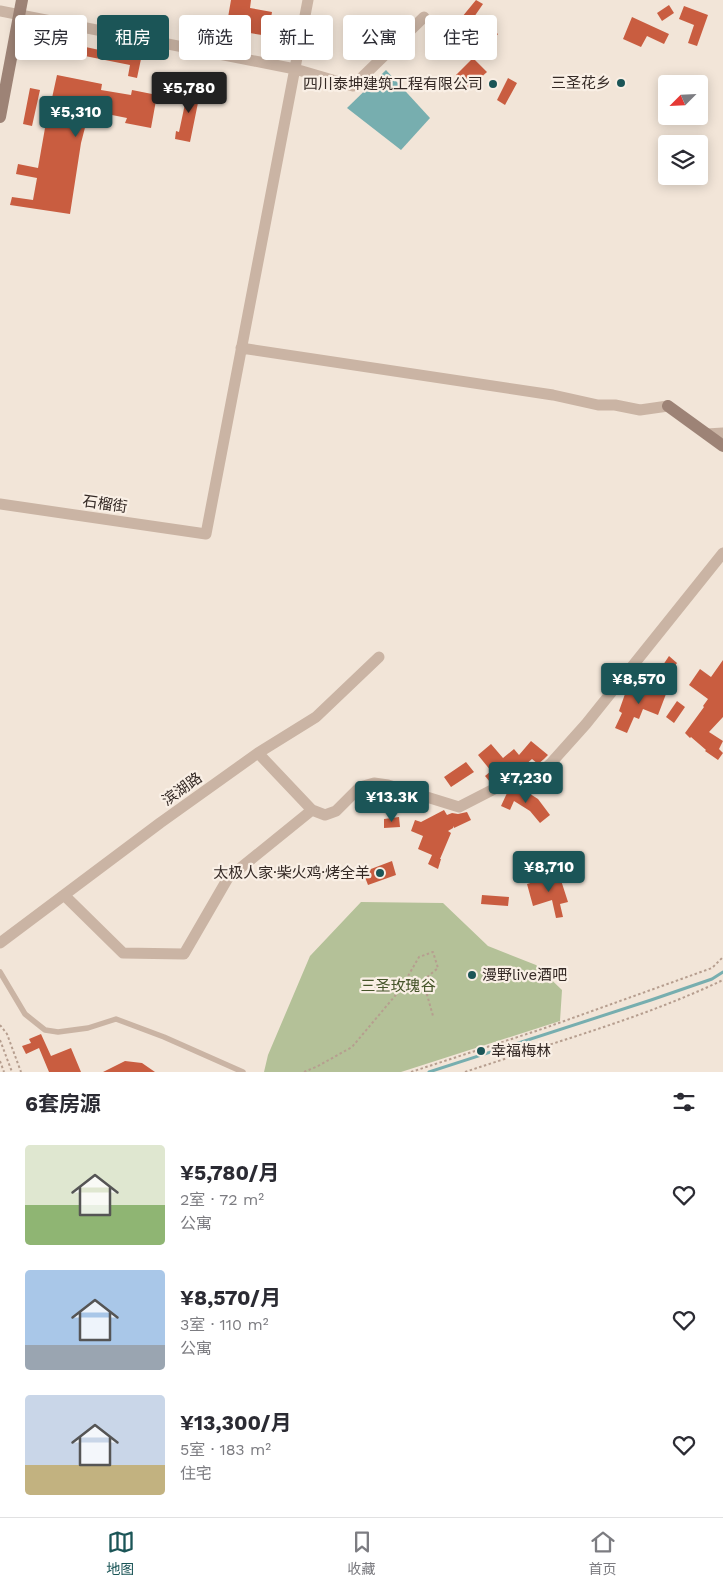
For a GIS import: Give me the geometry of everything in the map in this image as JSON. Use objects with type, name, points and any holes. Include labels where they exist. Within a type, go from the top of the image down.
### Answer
[{"type":"street","points":[[0,11],[19,15],[22,0]]},
{"type":"street","points":[[308,0],[241,348],[553,395],[598,405],[614,405],[640,410],[668,406],[723,446]]},
{"type":"street","points":[[87,28],[295,69],[353,86],[424,17]]},
{"type":"street","points":[[0,117],[15,36]]},
{"type":"street","name":"石榴街","points":[[0,504],[206,534],[241,348]]},
{"type":"street","points":[[708,434],[723,433]]},
{"type":"street","points":[[258,753],[312,810],[325,815],[336,811],[360,787],[374,783],[459,807],[496,788],[537,776],[586,724],[723,553]]},
{"type":"street","name":"滨湖路","points":[[0,943],[160,823],[258,753],[316,717],[379,657]]},
{"type":"street","points":[[64,895],[122,952],[184,954],[228,878],[312,810]]},
{"type":"lane","points":[[0,972],[25,1014],[45,1030],[58,1032],[88,1028],[116,1019],[164,1037],[243,1072]]},
{"type":"path","points":[[304,1072],[352,1047],[400,990],[419,957],[433,952],[438,968],[426,978],[426,991],[433,1016]]},
{"type":"path","points":[[411,1072],[559,1023],[712,968],[723,957]]},
{"type":"path","points":[[465,1072],[610,1024],[723,980]]},
{"type":"path","points":[[0,1024],[21,1072]]},
{"type":"path","points":[[0,1041],[12,1072]]},
{"type":"path","points":[[0,1061],[4,1072]]},
{"type":"green space","name":"三圣玫瑰谷","points":[[361,902],[443,903],[488,946],[536,965],[562,990],[560,1021],[401,1072],[264,1072],[268,1055],[310,956]]},
{"type":"water","points":[[386,70],[430,118],[401,150],[347,108]]},
{"type":"building","points":[[231,0],[251,0],[250,8],[272,12],[272,15],[261,15],[261,35],[251,33],[251,15],[228,15]]},
{"type":"building","points":[[476,0],[483,4],[475,15],[464,15]]},
{"type":"building","points":[[669,5],[674,13],[662,21],[657,13]]},
{"type":"building","points":[[684,6],[708,15],[697,46],[688,43],[694,25],[679,19]]},
{"type":"building","points":[[632,17],[669,34],[664,44],[647,36],[641,47],[623,39]]},
{"type":"building","points":[[87,47],[97,49],[97,58],[87,56]]},
{"type":"building","points":[[105,60],[141,60],[137,78],[128,76],[130,65]]},
{"type":"building","points":[[471,60],[475,60],[487,72],[469,88],[456,75]]},
{"type":"building","points":[[57,75],[102,84],[101,90],[131,95],[132,90],[157,95],[151,128],[125,123],[127,118],[97,112],[96,117],[88,116],[81,143],[70,214],[10,205],[12,197],[33,200],[37,178],[16,174],[18,164],[38,168],[49,114],[61,116],[64,100],[52,98]]},
{"type":"building","points":[[508,78],[517,83],[505,105],[497,100]]},
{"type":"building","points":[[189,85],[201,88],[190,142],[175,139],[176,131],[179,132]]},
{"type":"building","points":[[30,88],[40,90],[32,126],[23,124]]},
{"type":"building","points":[[669,656],[677,663],[669,674],[661,668]]},
{"type":"building","points":[[723,660],[723,717],[709,732],[723,741],[719,749],[723,753],[718,760],[685,733],[708,699],[689,685],[700,669],[711,677]]},
{"type":"building","points":[[637,680],[648,691],[650,687],[666,694],[658,715],[643,709],[639,719],[634,717],[627,733],[615,728],[622,713],[619,711],[625,694]]},
{"type":"building","points":[[677,701],[685,707],[674,723],[666,717]]},
{"type":"building","points":[[531,741],[548,755],[538,764],[532,759],[516,773],[518,769],[508,777],[490,782],[485,776],[491,771],[478,755],[491,744],[503,758],[514,749],[519,755]]},
{"type":"building","points":[[466,762],[474,772],[451,787],[444,777]]},
{"type":"building","points":[[514,790],[522,794],[524,790],[538,799],[550,815],[540,823],[530,811],[514,801],[510,810],[501,806],[507,793]]},
{"type":"building","points":[[444,810],[447,815],[467,812],[471,820],[454,828],[454,826],[448,831],[451,833],[440,859],[438,869],[428,864],[432,855],[418,849],[423,836],[411,831],[415,820],[421,822]]},
{"type":"building","points":[[399,817],[400,827],[384,828],[384,819]]},
{"type":"building","name":"太极人家·柴火鸡·烤全羊","points":[[392,861],[396,875],[368,885],[363,872]]},
{"type":"building","points":[[559,874],[568,902],[560,904],[563,917],[556,918],[552,900],[533,906],[527,884]]},
{"type":"building","points":[[482,895],[509,897],[508,906],[481,904]]},
{"type":"building","points":[[41,1034],[51,1056],[71,1048],[81,1072],[49,1072],[39,1048],[26,1054],[22,1046],[31,1043],[29,1039]]},
{"type":"building","points":[[125,1061],[142,1063],[155,1072],[103,1072]]},
{"type":"waterway","points":[[429,1072],[651,1000],[712,979],[723,972]]},
{"type":"place","name":"三圣花乡","points":[[621,83]]},
{"type":"place","name":"四川泰坤建筑工程有限公司","points":[[493,84]]},
{"type":"place","name":"太极人家·柴火鸡·烤全羊","points":[[380,873]]},
{"type":"place","name":"漫野live酒吧","points":[[472,975]]},
{"type":"place","name":"幸福梅林","points":[[481,1051]]}]
